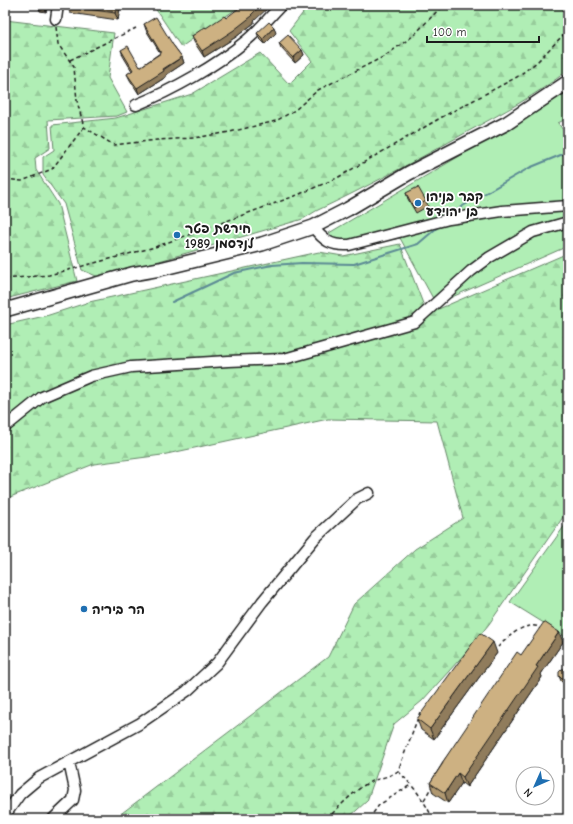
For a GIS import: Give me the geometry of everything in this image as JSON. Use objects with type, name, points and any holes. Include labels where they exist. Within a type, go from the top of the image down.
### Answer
[{"type":"main road","points":[[5,310],[132,274],[160,269],[262,244],[313,227],[348,209],[409,173],[507,123],[568,82]]},
{"type":"street","points":[[56,20],[58,5]]},
{"type":"street","points":[[136,105],[162,94],[228,54],[247,40],[281,5]]},
{"type":"street","points":[[313,227],[323,239],[330,244],[339,246],[349,245],[466,216],[502,211],[568,206]]},
{"type":"street","points":[[5,427],[42,397],[91,376],[131,367],[284,359],[414,322],[471,271],[490,258],[533,232],[568,222]]},
{"type":"street","points":[[5,815],[20,794],[39,778],[140,724],[187,691],[218,663],[262,602],[315,538],[358,498],[369,493]]},
{"type":"street","points":[[53,819],[73,800],[75,790],[69,762]]},
{"type":"path","points":[[56,20],[58,44],[74,67],[77,101],[84,126],[114,146],[208,136],[276,121],[295,110],[318,90],[385,56],[413,36],[443,5]]},
{"type":"path","points":[[69,61],[136,28]]},
{"type":"path","points":[[5,279],[48,276],[155,247],[294,196],[336,178],[442,117],[517,77],[537,62],[568,30]]},
{"type":"path","points":[[5,179],[22,181],[52,169],[84,126]]},
{"type":"path","points":[[498,648],[516,631],[536,626],[539,627],[541,634]]},
{"type":"path","points":[[327,819],[344,802],[367,783],[392,775],[398,771],[420,712]]},
{"type":"path","points":[[398,771],[412,784],[424,800],[433,819]]},
{"type":"path","points":[[369,819],[379,805],[412,784]]},
{"type":"path","points":[[424,800],[433,785]]},
{"type":"green space","points":[[153,5],[242,5],[181,47]]},
{"type":"green space","points":[[309,5],[568,5],[568,70],[532,96],[506,111],[411,163],[303,219],[101,278],[82,270],[64,204],[43,175],[43,157],[54,150],[52,125],[116,118],[192,94],[260,53],[289,84],[312,61],[289,31]]},
{"type":"green space","points":[[5,20],[114,33],[108,78],[127,112],[117,116],[48,120],[50,148],[35,158],[36,170],[58,204],[77,281],[5,299]]},
{"type":"green space","points":[[568,92],[568,118],[558,123],[568,137],[568,246],[436,304],[400,238],[342,249],[329,233]]},
{"type":"green space","points":[[400,244],[427,314],[568,253],[568,510],[489,624],[468,650],[422,701],[394,724],[367,801],[347,819],[114,819],[328,657],[354,604],[415,549],[463,518],[437,421],[328,419],[162,455],[94,464],[5,499],[5,325],[49,315],[89,302],[319,252],[343,256]]},
{"type":"green space","points":[[568,521],[568,656],[563,635],[510,602]]},
{"type":"building","points":[[67,5],[116,5],[115,13]]},
{"type":"building","points":[[243,5],[261,5],[251,15],[252,16],[202,51],[192,36],[224,16],[226,18]]},
{"type":"building","points":[[156,17],[182,57],[163,69],[164,71],[137,88],[127,74],[133,70],[121,50],[128,46],[140,67],[161,53],[144,24]]},
{"type":"building","points":[[269,22],[274,27],[263,39],[257,33]]},
{"type":"building","points":[[288,35],[302,50],[293,58],[279,43]]},
{"type":"building","points":[[568,119],[568,127],[564,122]]},
{"type":"building","name":"קבר בניהו בן יהוידע","points":[[418,187],[426,201],[414,208],[406,193]]},
{"type":"building","points":[[544,622],[559,632],[536,666],[538,667],[463,777],[458,773],[445,793],[430,783],[517,652],[521,655]]},
{"type":"building","points":[[480,633],[493,642],[430,729],[417,719]]},
{"type":"building","points":[[562,669],[566,669],[568,671],[568,677],[566,679],[562,679],[559,676],[559,672]]},
{"type":"waterway","points":[[452,215],[461,207],[529,168],[568,152]]},
{"type":"waterway","points":[[172,302],[234,273],[272,265],[302,263],[354,264],[418,244],[439,226]]},
{"type":"place","name":"קבר בניהו בן יהוידע","points":[[418,203]]},
{"type":"place","name":"חירשת פטר לנדסמן 1989","points":[[177,235]]},
{"type":"place","name":"הר ביריה","points":[[84,609]]}]
